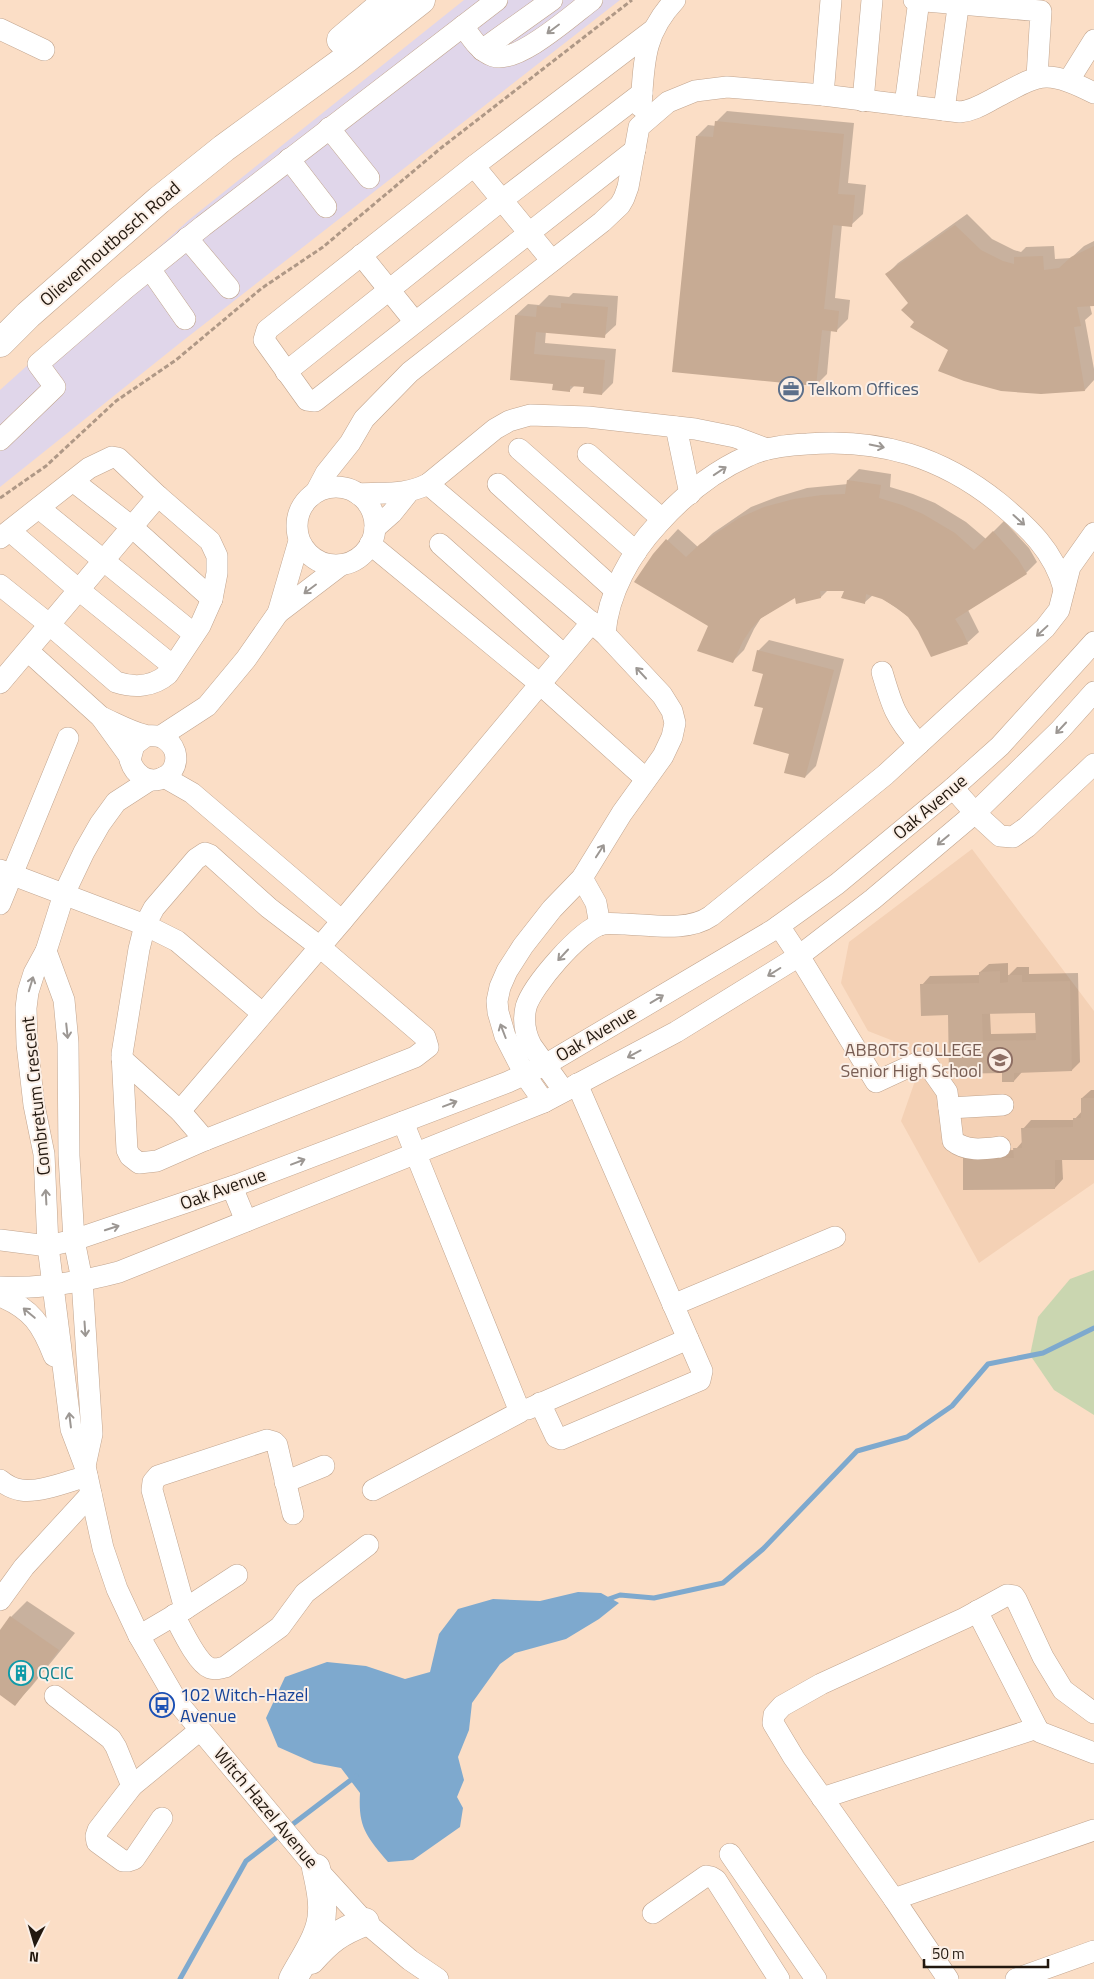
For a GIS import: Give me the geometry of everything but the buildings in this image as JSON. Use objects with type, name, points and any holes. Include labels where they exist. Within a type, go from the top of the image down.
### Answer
[{"type":"main road","name":"Olievenhoutbosch Road","points":[[224,148],[340,41],[388,0]]},
{"type":"main road","points":[[340,41],[394,0]]},
{"type":"main road","name":"Olievenhoutbosch Road","points":[[0,344],[28,315],[159,200],[224,148],[346,59],[421,0]]},
{"type":"main road","points":[[294,1979],[315,1939],[321,1921],[322,1901],[315,1867]]},
{"type":"main road","points":[[294,1979],[331,1938],[343,1930],[365,1922]]},
{"type":"street","points":[[0,440],[55,388],[38,364],[187,238],[497,0]]},
{"type":"street","points":[[482,50],[552,0]]},
{"type":"street","points":[[463,26],[482,50],[499,58],[512,56],[532,45],[592,0]]},
{"type":"street","points":[[341,565],[315,560],[299,541],[297,529],[298,516],[303,505],[316,492],[326,473],[350,443],[368,414],[410,372],[602,222],[620,205],[628,187],[639,127],[645,56],[654,30],[675,0]]},
{"type":"street","points":[[823,96],[831,0]]},
{"type":"street","points":[[863,102],[872,0]]},
{"type":"street","points":[[914,0],[1042,6],[1037,77]]},
{"type":"street","points":[[905,105],[919,0]]},
{"type":"street","points":[[944,110],[959,2]]},
{"type":"street","points":[[0,29],[44,50]]},
{"type":"street","points":[[635,150],[315,401],[307,400],[264,340],[266,330],[474,166],[654,30]]},
{"type":"street","points":[[1069,80],[1094,40]]},
{"type":"street","points":[[639,127],[668,102],[711,88],[727,87],[823,96],[954,112],[974,109],[1037,77],[1053,76],[1069,80],[1094,93]]},
{"type":"street","points":[[286,372],[502,200],[642,93]]},
{"type":"street","points":[[329,128],[369,178]]},
{"type":"street","points":[[289,159],[326,207]]},
{"type":"street","points":[[474,166],[552,261]]},
{"type":"street","points":[[187,238],[229,288]]},
{"type":"street","points":[[362,255],[415,322]]},
{"type":"street","points":[[150,269],[186,319]]},
{"type":"street","points":[[316,492],[334,487],[352,491],[408,493],[428,484],[495,429],[509,421],[530,415],[588,416],[676,427],[722,434],[767,449]]},
{"type":"street","points":[[676,427],[690,494]]},
{"type":"street","points":[[180,1110],[342,921],[564,655],[599,628],[608,611],[615,590],[636,552],[662,519],[690,494],[732,464],[749,455],[767,449],[826,442],[872,445],[912,455],[942,466],[960,476],[1021,521],[1051,556],[1064,589]]},
{"type":"street","points":[[350,443],[352,491]]},
{"type":"street","points":[[519,448],[636,552]]},
{"type":"street","points":[[588,454],[662,519]]},
{"type":"street","points":[[0,585],[116,682],[135,686],[155,683],[168,674],[194,634],[212,598],[217,573],[217,556],[210,541],[118,458],[112,457],[89,468],[5,535],[79,590],[173,666]]},
{"type":"street","points":[[73,481],[132,527],[212,598]]},
{"type":"street","points":[[428,484],[599,628],[662,695],[672,711],[674,723],[672,737],[663,756],[622,813],[582,878],[552,910],[524,946],[506,971],[500,986],[497,1001],[500,1023],[510,1048],[525,1075],[544,1102]]},
{"type":"street","points":[[498,484],[615,590]]},
{"type":"street","points":[[352,491],[367,502],[374,515],[373,536]]},
{"type":"street","points":[[157,779],[169,773],[175,756],[201,712],[236,673],[278,613],[341,565],[354,561],[365,553],[373,536],[408,493]]},
{"type":"street","points":[[0,683],[158,496]]},
{"type":"street","points":[[39,508],[194,634]]},
{"type":"street","points":[[540,1403],[556,1437],[561,1439],[700,1380],[702,1371],[571,1087],[545,1065],[527,1036],[524,1016],[530,995],[573,945],[587,932],[600,925],[672,925],[693,924],[704,921],[807,840],[885,775],[1045,628],[1058,610],[1070,567],[1094,533]]},
{"type":"street","points":[[373,536],[646,779]]},
{"type":"street","points":[[278,613],[299,541]]},
{"type":"street","points":[[440,544],[564,655]]},
{"type":"street","name":"Oak Avenue","points":[[0,1240],[48,1246],[74,1240],[232,1187],[525,1075],[545,1065],[779,926],[876,853],[953,788],[1007,739],[1094,642]]},
{"type":"street","points":[[28,651],[101,717],[130,758],[137,774],[157,779],[192,794],[342,921]]},
{"type":"street","points":[[882,672],[894,710],[907,731],[919,744]]},
{"type":"street","name":"Oak Avenue","points":[[0,1287],[53,1284],[119,1272],[544,1102],[676,1032],[799,956],[873,899],[975,813],[1060,730],[1094,692]]},
{"type":"street","points":[[130,758],[134,745],[201,712]]},
{"type":"street","points":[[101,717],[153,736],[172,746],[192,794]]},
{"type":"street","points":[[0,904],[6,872],[68,738]]},
{"type":"street","name":"Combretum Crescent","points":[[53,1284],[48,1246],[44,1154],[34,1105],[27,1044],[26,1008],[34,973],[46,951],[64,894],[90,840],[116,802],[130,758]]},
{"type":"street","points":[[953,788],[975,813],[1000,836],[1014,837],[1094,764]]},
{"type":"street","name":"Combretum Crescent","points":[[116,802],[157,779]]},
{"type":"street","points":[[205,853],[210,855],[269,908],[320,947],[425,1036],[428,1047],[415,1057],[205,1140],[157,1161],[139,1163],[134,1160],[127,1150],[122,1059],[133,978],[145,925],[160,899],[196,859],[205,853]]},
{"type":"street","points":[[6,872],[145,925],[184,946],[262,1013]]},
{"type":"street","points":[[582,878],[596,903],[600,925]]},
{"type":"street","points":[[779,926],[876,1082],[919,1062],[926,1062],[948,1092],[953,1141],[964,1147],[976,1149],[1000,1147]]},
{"type":"street","name":"Combretum Crescent","points":[[46,951],[64,1000],[68,1042],[69,1156],[74,1240],[82,1280]]},
{"type":"street","points":[[122,1059],[180,1110],[205,1140]]},
{"type":"street","points":[[949,1108],[1003,1105]]},
{"type":"street","points":[[403,1122],[520,1412]]},
{"type":"street","points":[[232,1187],[246,1222]]},
{"type":"street","points":[[673,1305],[835,1237]]},
{"type":"street","name":"Witch Hazel Avenue","points":[[82,1280],[92,1434],[87,1479]]},
{"type":"street","name":"Witch Hazel Avenue","points":[[53,1284],[71,1429],[87,1479],[106,1556],[117,1589],[139,1636],[178,1703],[315,1867],[365,1922],[410,1960],[438,1979]]},
{"type":"street","points":[[0,1296],[21,1307],[34,1317],[45,1333],[66,1387]]},
{"type":"street","points":[[373,1490],[520,1412],[688,1339]]},
{"type":"street","points":[[293,1514],[276,1445],[274,1442],[267,1440],[158,1476],[153,1482],[152,1490],[180,1612],[201,1662],[208,1668],[217,1669],[225,1667],[280,1627],[305,1593],[368,1545]]},
{"type":"street","points":[[285,1482],[324,1466]]},
{"type":"street","points":[[0,1480],[21,1490],[35,1490],[87,1479]]},
{"type":"street","points":[[0,1600],[87,1479]]},
{"type":"street","points":[[139,1636],[237,1575]]},
{"type":"street","points":[[948,1979],[794,1758],[773,1723],[776,1711],[821,1684],[977,1611],[1007,1594],[1014,1596],[1044,1657],[1063,1690],[1094,1712]]},
{"type":"street","points":[[977,1611],[1036,1728],[1040,1732],[1094,1753]]},
{"type":"street","points":[[56,1696],[111,1739],[132,1786]]},
{"type":"street","points":[[822,1798],[1036,1728]]},
{"type":"street","points":[[162,1818],[134,1859],[123,1861],[97,1842],[98,1830],[132,1786],[200,1730]]},
{"type":"street","points":[[894,1899],[1094,1830]]},
{"type":"street","points":[[730,1854],[816,1979]]},
{"type":"street","points":[[653,1914],[706,1876],[711,1877],[716,1880],[779,1979]]},
{"type":"street","points":[[1016,1979],[1094,1951]]},
{"type":"path","points":[[0,498],[46,466],[116,401],[176,360],[262,288],[323,246],[441,148],[632,0]]},
{"type":"shaded area","points":[[464,0],[620,0],[180,343],[0,487],[0,390],[190,219]]},
{"type":"shaded area","name":"ABBOTS COLLEGE Senior High School","points":[[972,849],[1094,1011],[1094,1183],[979,1263],[901,1121],[916,1078],[896,1042],[868,1031],[841,983],[849,942]]},
{"type":"green space","points":[[1094,1270],[1094,1415],[1054,1390],[1030,1355],[1038,1317],[1070,1279]]},
{"type":"water","points":[[578,1592],[601,1593],[619,1603],[599,1619],[566,1639],[515,1653],[500,1664],[472,1703],[469,1730],[458,1757],[464,1780],[457,1797],[463,1808],[460,1827],[413,1860],[388,1862],[374,1845],[362,1823],[360,1793],[341,1768],[314,1763],[278,1747],[266,1718],[285,1677],[327,1662],[366,1666],[405,1679],[430,1672],[439,1634],[458,1609],[493,1599],[540,1601]]},
{"type":"waterway","points":[[606,1600],[620,1595],[654,1598],[723,1583],[763,1549],[857,1451],[907,1437],[952,1406],[988,1364],[1043,1353],[1094,1328]]},
{"type":"waterway","points":[[289,1827],[356,1776]]},
{"type":"waterway","points":[[180,1979],[246,1861],[281,1834]]},
{"type":"place","name":"Telkom Offices","points":[[791,389]]},
{"type":"place","name":"ABBOTS COLLEGE Senior High School","points":[[1000,1060]]},
{"type":"place","name":"QCIC","points":[[21,1673]]},
{"type":"place","name":"102 Witch-Hazel Avenue","points":[[162,1705]]}]
